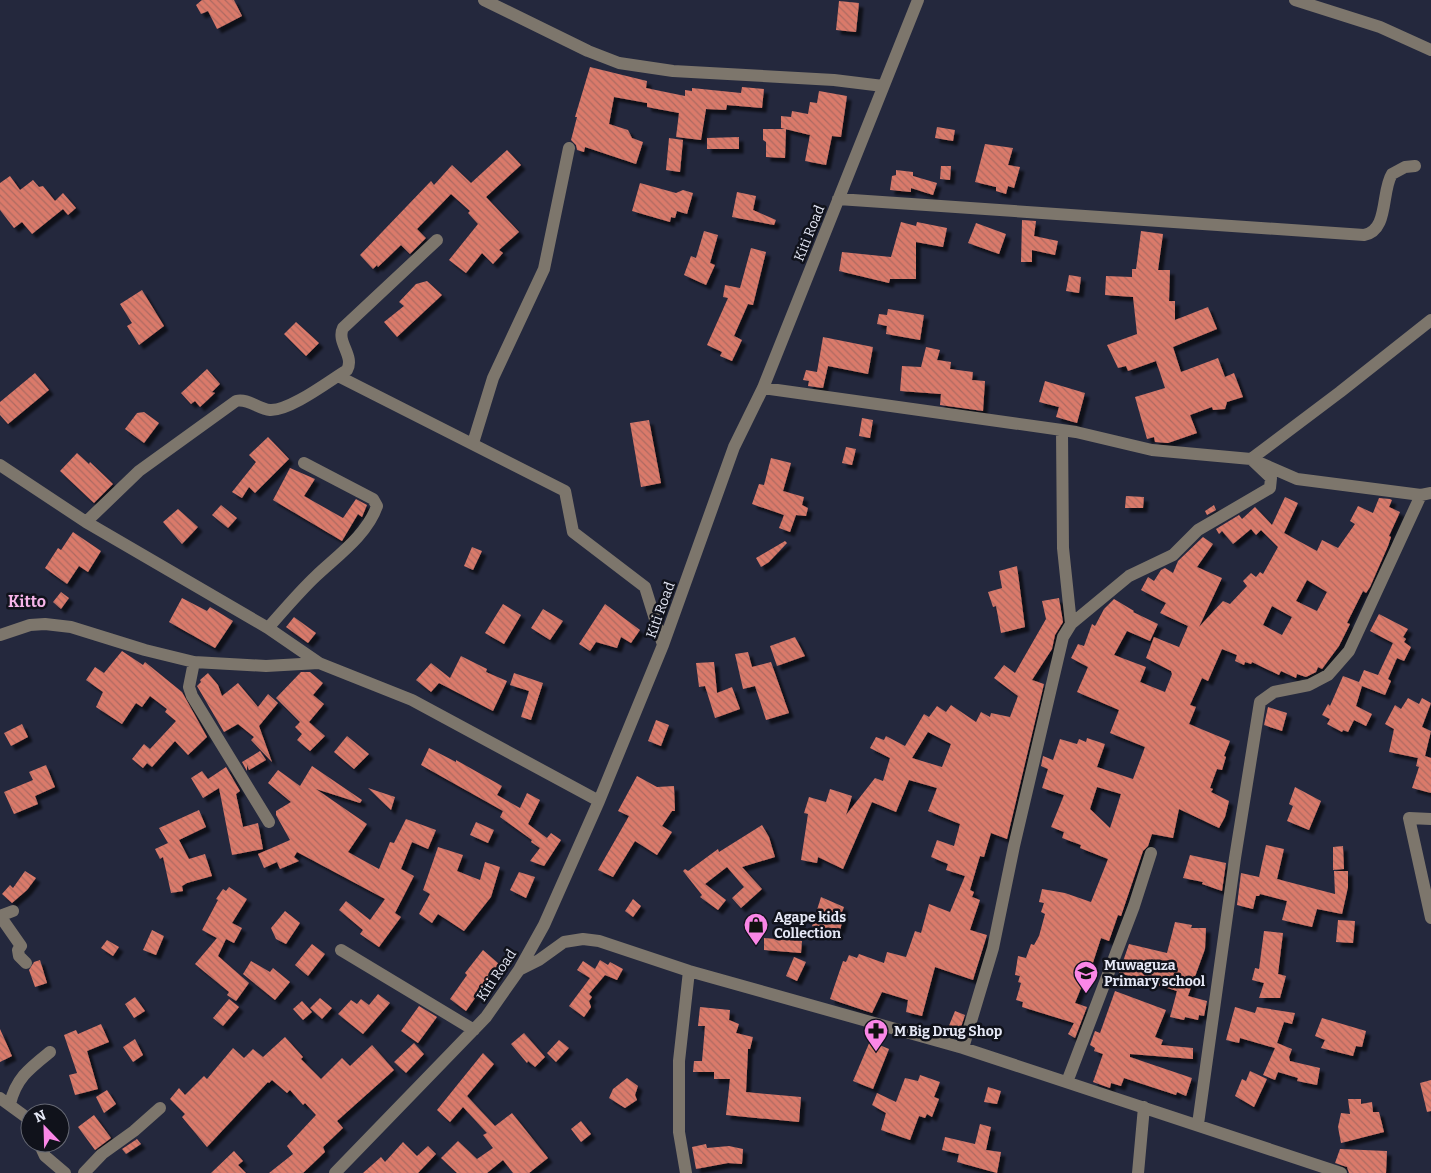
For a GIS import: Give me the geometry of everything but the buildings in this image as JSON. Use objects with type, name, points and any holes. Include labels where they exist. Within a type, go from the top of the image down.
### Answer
[{"type":"street","points":[[484,0],[588,51],[619,63],[672,71],[834,80],[883,86]]},
{"type":"street","name":"Kiti Road","points":[[335,1173],[474,1030],[496,1004],[544,925],[599,801],[663,645],[734,447],[762,388],[918,0]]},
{"type":"street","points":[[1294,0],[1380,27],[1431,50]]},
{"type":"street","points":[[473,443],[493,378],[544,269],[569,148]]},
{"type":"street","points":[[838,199],[1364,235],[1373,232],[1379,223],[1392,174],[1400,168],[1415,166]]},
{"type":"street","points":[[86,522],[139,471],[236,401],[244,401],[264,408],[276,409],[291,404],[347,370],[349,364],[341,336],[343,328],[437,240]]},
{"type":"street","points":[[1251,459],[1431,320]]},
{"type":"street","points":[[338,376],[565,491],[573,532],[645,587],[663,645]]},
{"type":"street","points":[[762,388],[1062,431],[1152,450],[1251,459],[1297,479],[1426,494],[1349,652],[1328,676],[1309,685],[1274,692],[1260,702],[1235,858],[1198,1124]]},
{"type":"street","points":[[1062,431],[1063,548],[1071,624]]},
{"type":"street","points":[[964,1048],[993,948],[1014,846],[1064,637],[1071,624],[1129,576],[1174,555],[1198,530],[1270,488],[1271,478],[1251,459]]},
{"type":"street","points":[[268,628],[295,597],[353,542],[373,517],[377,506],[372,499],[304,463]]},
{"type":"street","points":[[0,465],[86,522],[268,628],[319,663],[412,700],[599,801]]},
{"type":"street","points":[[0,635],[30,625],[45,624],[71,627],[194,662],[266,666],[319,663]]},
{"type":"street","points":[[194,662],[189,686],[192,696],[269,822]]},
{"type":"street","points":[[1431,819],[1409,818],[1431,918]]},
{"type":"street","points":[[1067,1082],[1134,906],[1151,853]]},
{"type":"street","points":[[13,911],[0,916],[12,936],[21,946],[18,950],[19,956],[26,963]]},
{"type":"street","points":[[518,970],[538,960],[564,942],[583,939],[599,942],[689,971],[964,1048],[1198,1124],[1341,1173]]},
{"type":"street","points":[[341,950],[474,1030]]},
{"type":"street","points":[[686,1173],[679,1132],[679,1061],[689,971]]},
{"type":"street","points":[[20,1112],[5,1101],[14,1086],[32,1066],[50,1052]]},
{"type":"street","points":[[1138,1173],[1144,1107]]},
{"type":"street","points":[[84,1173],[102,1154],[134,1131],[160,1108]]},
{"type":"street","points":[[43,1153],[65,1173]]},
{"type":"place","name":"Agape kids Collection","points":[[756,946]]},
{"type":"place","name":"Muwaguza Primary school","points":[[1086,994]]},
{"type":"place","name":"M Big Drug Shop","points":[[876,1052]]},
{"type":"district","name":"Kitto","points":[[27,601]]}]
